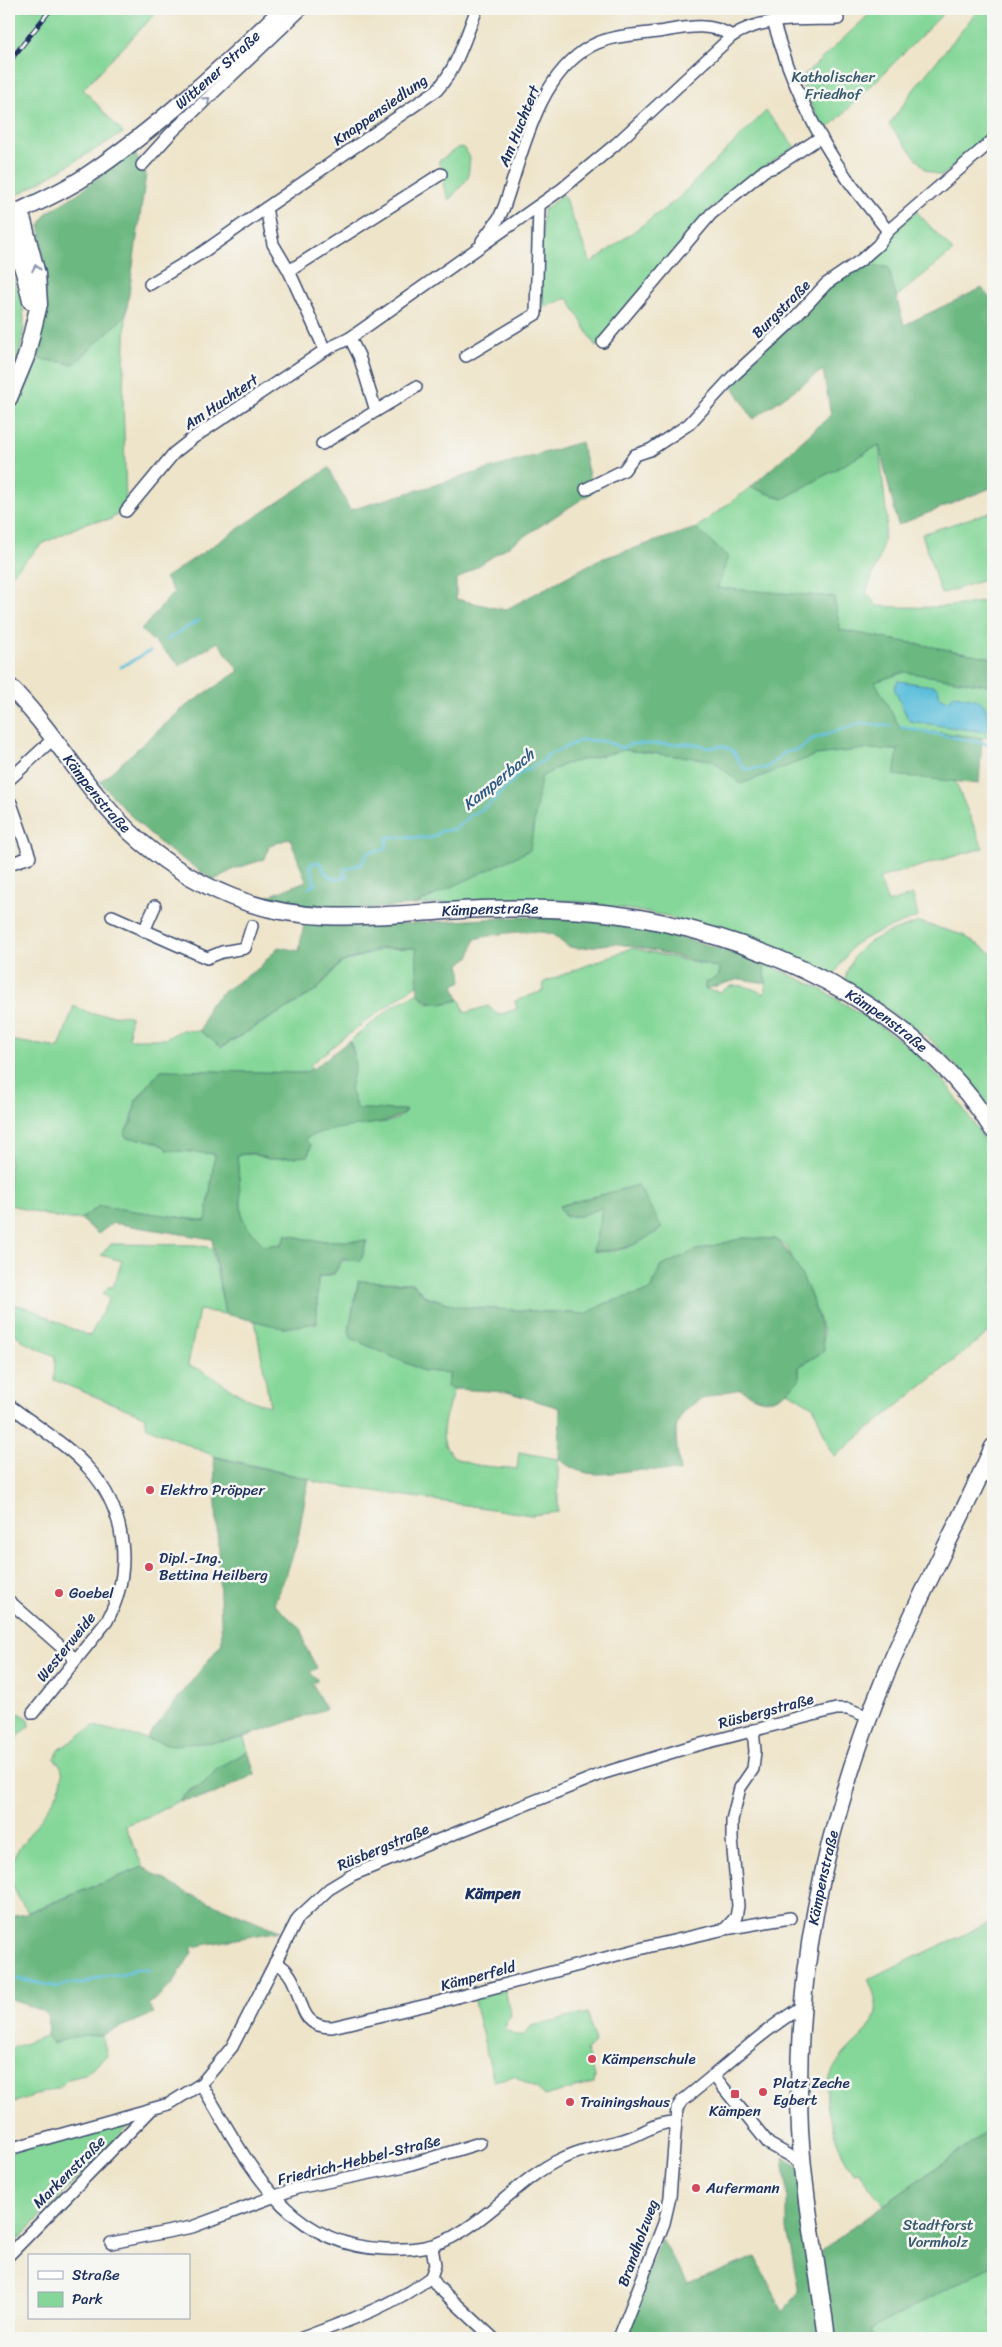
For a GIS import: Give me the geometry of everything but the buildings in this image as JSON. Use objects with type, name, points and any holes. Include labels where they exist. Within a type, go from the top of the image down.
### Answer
[{"type":"street","name":"Wittener Straße","points":[[12,222],[54,201],[61,191],[149,129],[283,9]]},
{"type":"street","name":"Wittener Straße","points":[[142,165],[171,133],[302,9]]},
{"type":"street","name":"Knappensiedlung","points":[[150,284],[203,252],[437,90],[454,66],[477,9]]},
{"type":"street","name":"Am Huchtert","points":[[126,511],[174,453],[193,438],[325,350],[350,338],[477,248],[539,207],[616,144],[732,36],[746,28],[773,21],[838,19]]},
{"type":"street","points":[[773,21],[782,50],[821,137],[845,176],[888,232]]},
{"type":"street","name":"Am Huchtert","points":[[477,248],[499,218],[542,103],[558,76],[580,54],[591,46],[614,38],[703,25],[721,29],[732,36]]},
{"type":"street","points":[[149,129],[171,133]]},
{"type":"street","points":[[603,342],[711,214],[765,170],[777,166],[821,137]]},
{"type":"street","name":"Burgstraße","points":[[586,490],[624,470],[635,455],[650,450],[689,424],[735,374],[788,325],[826,284],[861,260],[888,232],[993,140]]},
{"type":"street","points":[[289,271],[441,174]]},
{"type":"street","points":[[466,356],[536,314],[539,207]]},
{"type":"street","points":[[266,208],[270,235],[289,271],[325,350]]},
{"type":"street","points":[[12,222],[34,316]]},
{"type":"street","points":[[9,398],[26,357],[34,316],[39,304],[38,274],[12,222]]},
{"type":"street","points":[[9,262],[14,266],[30,298]]},
{"type":"street","points":[[350,338],[359,356],[376,411]]},
{"type":"street","points":[[322,444],[416,386]]},
{"type":"street","name":"Kämpenstraße","points":[[9,686],[54,738],[92,788],[129,831],[155,853],[186,873],[234,898],[258,906],[301,915],[348,918],[478,909],[557,909],[659,921],[711,935],[760,952],[812,974],[882,1014],[918,1040],[956,1078],[993,1130]]},
{"type":"street","points":[[9,780],[54,738]]},
{"type":"street","points":[[9,864],[30,857],[11,803]]},
{"type":"street","points":[[144,931],[155,906]]},
{"type":"street","points":[[112,916],[207,958],[222,952],[245,948],[252,926]]},
{"type":"street","name":"Westerweide","points":[[9,1405],[78,1458],[90,1470],[108,1497],[123,1542],[123,1568],[118,1598],[100,1633],[75,1659],[33,1713]]},
{"type":"street","name":"Kämpenstraße","points":[[827,2338],[802,2163],[799,2073],[803,2006],[812,1928],[834,1826],[869,1717],[900,1639],[993,1447]]},
{"type":"street","points":[[9,1601],[75,1659]]},
{"type":"street","name":"Rüsbergstraße","points":[[9,2149],[151,2110],[187,2095],[201,2084],[232,2047],[298,1918],[329,1889],[352,1875],[604,1773],[753,1730],[836,1709],[848,1710],[869,1717]]},
{"type":"street","points":[[725,1929],[736,1916],[738,1906],[732,1820],[740,1788],[752,1769],[755,1751],[753,1730]]},
{"type":"street","name":"Kämperfeld","points":[[275,1962],[287,1968],[297,1988],[305,2016],[312,2024],[319,2027],[332,2027],[725,1929],[790,1918]]},
{"type":"street","name":"Brandholzweg","points":[[619,2338],[664,2223],[670,2196],[677,2108],[682,2101],[758,2038],[803,2006]]},
{"type":"street","points":[[714,2076],[769,2144],[802,2163]]},
{"type":"street","points":[[201,2084],[262,2183],[273,2196],[306,2224],[334,2238],[379,2249],[432,2247],[478,2221],[539,2172],[560,2159],[577,2152],[630,2138],[662,2122],[675,2122]]},
{"type":"street","name":"Markenstraße","points":[[9,2255],[151,2110]]},
{"type":"street","name":"Friedrich-Hebbel-Straße","points":[[111,2243],[192,2227],[273,2196],[326,2180],[405,2166],[480,2143]]},
{"type":"street","points":[[302,2338],[383,2308],[408,2295],[431,2278],[435,2265],[432,2247]]},
{"type":"street","points":[[431,2278],[438,2287],[493,2338]]},
{"type":"green space","points":[[9,9],[160,9],[83,89],[123,133],[9,200]]},
{"type":"green space","points":[[776,9],[864,9],[844,14],[779,15]]},
{"type":"green space","name":"Katholischer Friedhof","points":[[875,9],[948,9],[824,133],[800,79]]},
{"type":"green space","points":[[979,9],[993,9],[993,122],[981,143],[942,176],[926,170],[889,125],[914,89]]},
{"type":"green space","points":[[766,111],[795,147],[763,167],[710,209],[596,347],[568,298],[541,308],[543,211],[563,194],[591,263],[675,201]]},
{"type":"green space","points":[[463,147],[470,157],[468,178],[449,200],[443,185],[446,176],[438,162],[457,148]]},
{"type":"green space","points":[[133,150],[146,174],[126,315],[74,364],[39,359],[45,286],[40,225],[47,213],[77,194]]},
{"type":"green space","points":[[916,211],[953,251],[896,297],[888,267],[856,266]]},
{"type":"green space","points":[[856,266],[888,267],[904,325],[982,288],[993,303],[993,487],[898,525],[879,445],[783,499],[751,487],[831,415],[823,370],[753,419],[731,383],[828,285]]},
{"type":"green space","points":[[9,271],[17,285],[21,299],[24,327],[19,356],[9,385]]},
{"type":"green space","points":[[126,315],[123,393],[126,509],[109,520],[88,522],[42,544],[9,577],[9,416],[18,404],[39,359],[74,364]]},
{"type":"green space","points":[[581,442],[593,492],[456,580],[456,599],[505,610],[598,560],[696,528],[728,557],[717,588],[834,597],[840,630],[993,658],[993,686],[904,672],[875,682],[900,728],[982,738],[979,784],[894,775],[898,750],[864,749],[816,755],[741,784],[712,760],[624,750],[565,764],[541,777],[530,850],[414,905],[368,909],[299,910],[259,900],[306,881],[290,838],[269,846],[265,859],[234,869],[214,880],[163,846],[130,815],[100,782],[186,706],[239,671],[218,642],[180,665],[141,630],[174,592],[165,578],[329,468],[350,510]]},
{"type":"green space","points":[[879,445],[887,520],[880,556],[866,592],[877,606],[950,606],[993,599],[993,658],[840,630],[834,597],[716,588],[696,528],[751,487],[783,499]]},
{"type":"green space","points":[[993,511],[993,577],[941,594],[922,534]]},
{"type":"green space","points":[[904,672],[993,686],[993,736],[982,738],[900,728],[875,682]]},
{"type":"green space","points":[[864,749],[899,750],[894,775],[955,781],[983,848],[879,878],[888,903],[913,895],[918,917],[873,934],[853,945],[834,975],[809,964],[663,915],[574,901],[504,900],[414,905],[529,850],[541,777],[565,764],[624,750],[713,760],[741,784],[816,755]]},
{"type":"green space","points":[[520,917],[584,921],[674,936],[764,963],[766,983],[740,979],[705,989],[705,983],[719,976],[719,968],[631,946],[606,944],[576,948],[567,946],[551,934],[543,932],[513,932],[475,939],[470,956],[460,964],[462,981],[454,985],[459,1000],[437,1003],[428,1001],[418,993],[416,948],[382,948],[340,963],[315,991],[221,1047],[200,1031],[209,1005],[224,991],[259,968],[278,947],[299,951],[304,924],[349,927]]},
{"type":"green space","points":[[919,922],[963,935],[993,954],[993,1111],[970,1080],[931,1040],[845,980],[855,955],[863,947],[882,935]]},
{"type":"green space","points":[[416,948],[419,983],[343,1038],[310,1065],[313,1069],[303,1073],[161,1070],[136,1100],[131,1122],[124,1133],[127,1138],[154,1142],[167,1150],[215,1154],[206,1221],[99,1206],[86,1216],[72,1219],[44,1214],[9,1204],[9,1040],[59,1048],[74,1006],[92,1014],[130,1016],[129,1039],[165,1039],[182,1030],[200,1031],[222,1047],[316,991],[341,963],[382,949]]},
{"type":"green space","points":[[632,948],[719,968],[719,976],[705,983],[705,989],[721,992],[731,986],[742,986],[764,994],[766,983],[764,963],[819,988],[877,1024],[912,1049],[947,1085],[980,1133],[993,1159],[993,1329],[835,1456],[830,1450],[814,1407],[788,1391],[799,1380],[799,1367],[824,1351],[823,1331],[811,1296],[787,1247],[776,1239],[743,1238],[694,1251],[660,1267],[651,1290],[606,1303],[586,1314],[460,1307],[424,1295],[413,1283],[358,1281],[349,1329],[351,1338],[423,1371],[450,1373],[447,1387],[454,1389],[443,1431],[445,1444],[450,1453],[458,1459],[480,1466],[517,1469],[519,1452],[558,1459],[558,1512],[531,1515],[315,1482],[310,1479],[214,1456],[147,1427],[144,1416],[54,1380],[55,1356],[26,1343],[9,1329],[9,1303],[31,1309],[90,1336],[109,1299],[103,1294],[108,1287],[113,1287],[122,1261],[101,1255],[111,1244],[196,1245],[212,1248],[225,1314],[199,1310],[188,1365],[199,1369],[247,1398],[270,1406],[255,1320],[283,1328],[317,1323],[318,1278],[334,1274],[343,1260],[361,1261],[367,1241],[315,1241],[286,1234],[282,1244],[265,1246],[250,1231],[242,1217],[237,1155],[253,1154],[268,1159],[308,1156],[311,1145],[305,1139],[316,1134],[351,1125],[389,1122],[402,1116],[406,1110],[357,1109],[350,1089],[355,1068],[354,1051],[350,1041],[393,1006],[418,993],[426,1002],[442,1004],[460,1000],[465,1013],[488,1006],[498,1015],[517,1009],[515,1001],[543,991],[544,982]],"holes":[[[638,1185],[662,1228],[629,1247],[612,1251],[593,1251],[603,1207],[580,1216],[565,1217],[559,1206]]]},
{"type":"green space","points":[[349,1041],[353,1051],[355,1068],[350,1089],[357,1109],[406,1110],[388,1121],[330,1130],[305,1139],[311,1145],[308,1156],[269,1159],[253,1153],[237,1155],[242,1217],[250,1231],[265,1246],[282,1244],[286,1235],[315,1241],[366,1241],[361,1261],[342,1259],[334,1273],[318,1277],[316,1323],[284,1328],[225,1314],[212,1239],[113,1223],[98,1234],[81,1219],[99,1206],[206,1221],[215,1154],[167,1150],[164,1146],[154,1142],[127,1138],[124,1133],[132,1122],[136,1101],[161,1070],[303,1073],[313,1069]]},
{"type":"green space","points":[[638,1185],[662,1228],[630,1246],[613,1250],[593,1251],[603,1207],[580,1216],[565,1216],[559,1206]]},
{"type":"green space","points":[[743,1238],[776,1239],[794,1261],[815,1307],[824,1351],[799,1366],[799,1380],[778,1397],[765,1400],[750,1395],[741,1389],[713,1395],[695,1403],[681,1416],[676,1429],[680,1472],[644,1470],[600,1474],[580,1471],[570,1467],[559,1459],[560,1408],[507,1392],[447,1387],[450,1373],[424,1371],[351,1338],[349,1329],[359,1281],[414,1284],[424,1296],[460,1307],[586,1314],[606,1303],[651,1290],[660,1267],[694,1251]]},
{"type":"green space","points":[[214,1457],[309,1479],[297,1542],[274,1604],[302,1630],[305,1646],[317,1668],[310,1672],[318,1680],[312,1684],[326,1709],[244,1737],[214,1742],[172,1745],[146,1739],[222,1643]]},
{"type":"green space","points":[[9,1708],[28,1718],[29,1726],[9,1745]]},
{"type":"green space","points":[[94,1726],[172,1745],[244,1738],[248,1751],[217,1769],[203,1784],[191,1789],[178,1801],[152,1815],[125,1825],[143,1867],[28,1912],[13,1885],[10,1867],[14,1856],[55,1797],[61,1782],[62,1769],[54,1759],[60,1749]]},
{"type":"green space","points":[[248,1751],[255,1774],[210,1796],[179,1801],[191,1790],[203,1784],[217,1769]]},
{"type":"green space","points":[[143,1867],[187,1893],[280,1931],[192,1947],[192,1952],[172,1985],[148,2005],[154,2013],[102,2035],[73,2037],[53,2043],[46,2036],[49,2028],[48,2016],[42,2011],[9,1998],[9,1917],[25,1914]]},
{"type":"green space","points":[[993,1921],[993,2127],[884,2205],[858,2172],[853,2173],[846,2162],[830,2119],[827,2097],[828,2086],[836,2065],[870,2027],[875,2016],[876,2002],[868,1979]]},
{"type":"green space","points":[[505,1990],[511,2015],[505,2029],[514,2035],[525,2035],[531,2026],[588,2013],[595,2043],[586,2050],[595,2076],[594,2083],[544,2096],[538,2089],[514,2076],[494,2081],[473,1998]]},
{"type":"green space","points":[[102,2035],[107,2056],[85,2075],[68,2079],[60,2087],[9,2104],[9,2049],[46,2036],[53,2044],[73,2037]]},
{"type":"green space","points":[[123,2124],[126,2125],[126,2129],[9,2249],[9,2152]]},
{"type":"green space","name":"Stadtforst Vormholz","points":[[993,2127],[993,2265],[870,2330],[873,2338],[833,2338],[822,2250]]},
{"type":"green space","points":[[783,2157],[798,2166],[824,2338],[623,2338],[661,2238],[688,2284],[755,2257],[783,2311],[799,2293],[787,2229],[787,2187]]},
{"type":"green space","points":[[993,2265],[993,2338],[874,2338],[870,2330]]},
{"type":"water","points":[[898,681],[938,688],[940,698],[950,700],[953,695],[976,699],[984,705],[989,728],[985,732],[909,721],[894,688]]},
{"type":"waterway","points":[[167,640],[199,620]]},
{"type":"waterway","points":[[121,667],[150,651]]},
{"type":"waterway","name":"Kamperbach","points":[[309,888],[315,884],[310,866],[314,862],[319,862],[329,876],[337,879],[347,876],[344,873],[345,869],[362,864],[368,852],[386,849],[387,837],[432,838],[441,831],[455,829],[471,815],[486,807],[519,774],[543,761],[548,755],[582,740],[604,741],[622,748],[630,744],[697,744],[709,748],[723,746],[733,751],[744,769],[767,768],[785,752],[800,749],[812,739],[860,723],[891,726]]},
{"type":"waterway","name":"Kamperbach","points":[[901,727],[993,745]]},
{"type":"waterway","points":[[18,1979],[58,1987],[70,1983],[82,1984],[105,1975],[121,1975],[137,1969],[149,1970]]},
{"type":"railway","points":[[9,62],[51,9]]},
{"type":"place","name":"Elektro Pröpper","points":[[150,1490]]},
{"type":"place","name":"Dipl.-Ing. Bettina Heilberg","points":[[149,1567]]},
{"type":"place","name":"Goebel","points":[[59,1593]]},
{"type":"place","name":"Kämpenschule","points":[[592,2059]]},
{"type":"place","name":"Platz Zeche Egbert","points":[[763,2092]]},
{"type":"place","name":"Kämpen","points":[[735,2094]]},
{"type":"place","name":"Trainingshaus","points":[[570,2102]]},
{"type":"place","name":"Aufermann","points":[[696,2188]]},
{"type":"district","name":"Kämpen","points":[[493,1893]]}]
